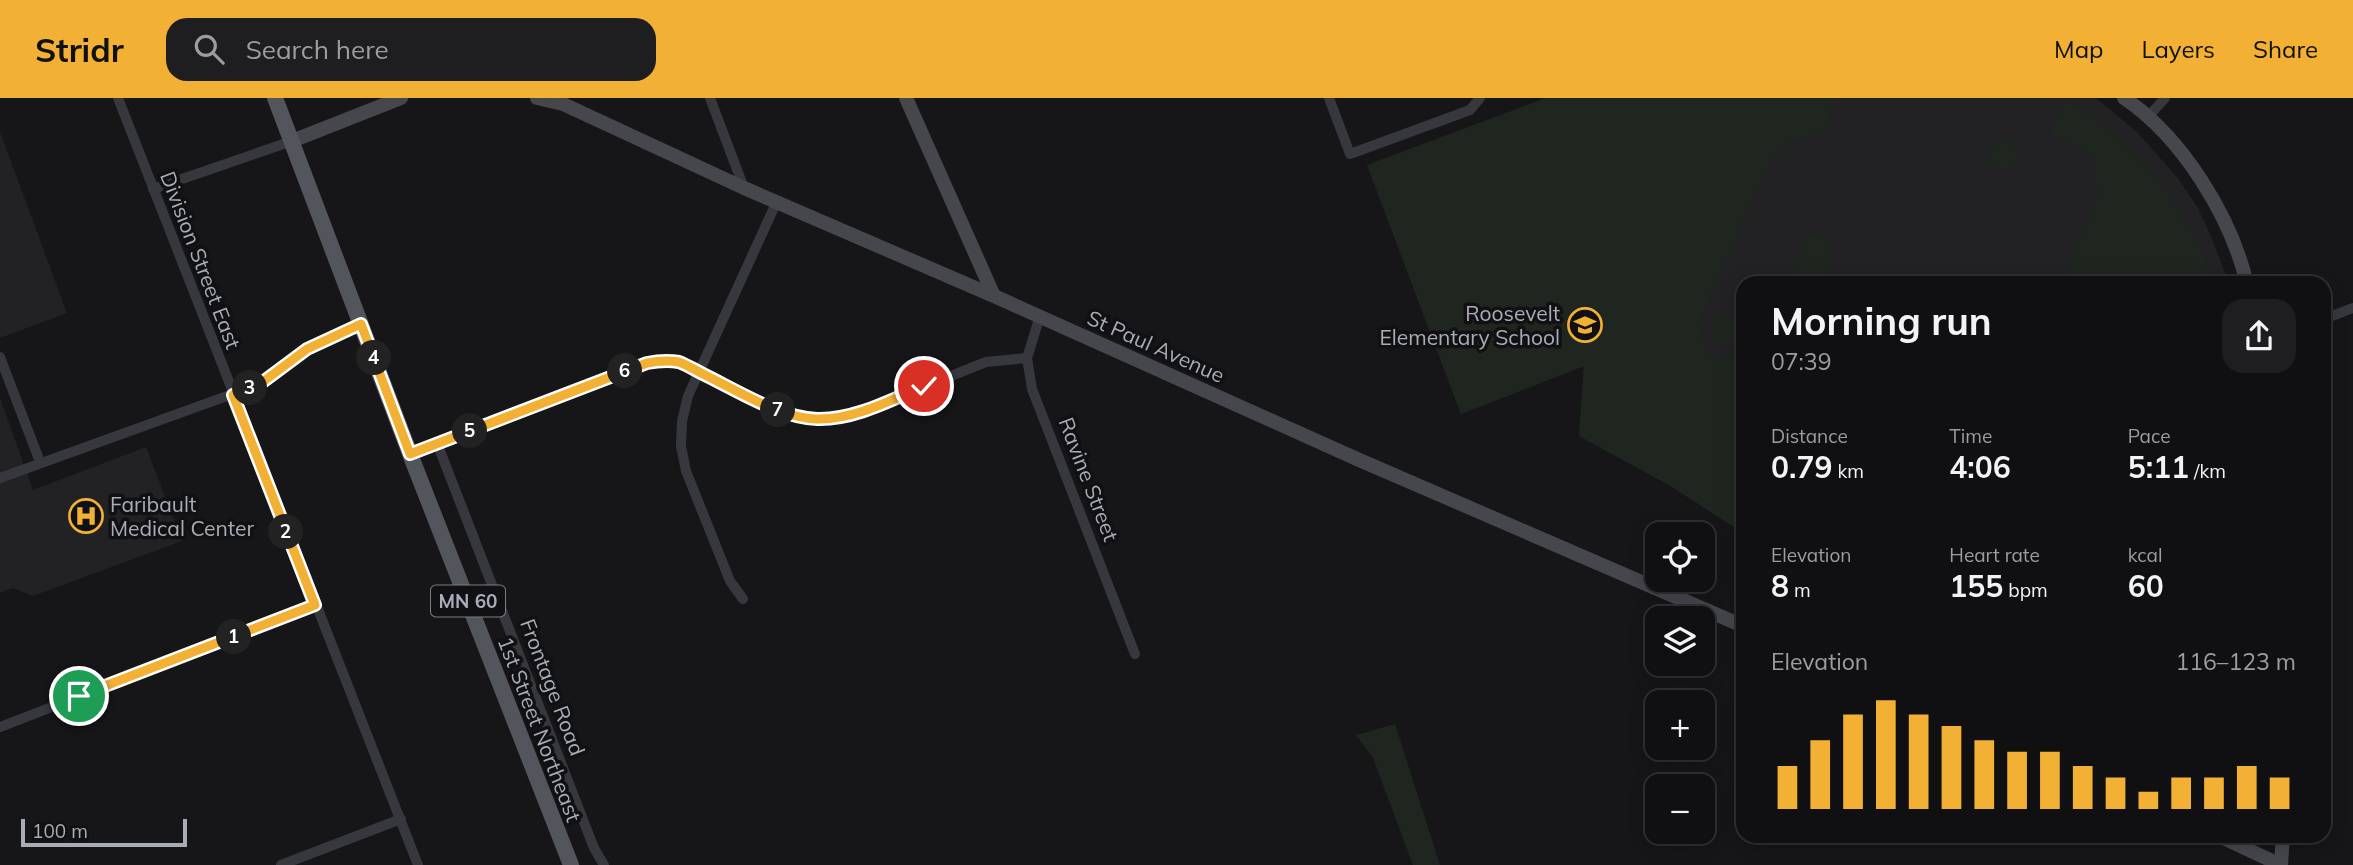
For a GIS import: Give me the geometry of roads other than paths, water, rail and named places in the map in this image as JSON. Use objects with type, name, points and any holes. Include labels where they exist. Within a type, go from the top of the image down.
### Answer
[{"type":"main road","name":"1st Street Northeast","points":[[275,98],[410,454],[571,865]]},
{"type":"street","name":"Division Street East","points":[[118,98],[418,865]]},
{"type":"street","points":[[153,189],[292,141],[401,98]]},
{"type":"street","name":"St Paul Avenue","points":[[537,98],[559,101],[744,188],[1736,623]]},
{"type":"street","points":[[710,98],[744,188]]},
{"type":"street","points":[[906,98],[994,296]]},
{"type":"street","points":[[1329,98],[1350,154],[1470,110],[1480,99]]},
{"type":"street","points":[[2149,116],[2165,98]]},
{"type":"street","points":[[2133,100],[2188,162],[2214,201],[2231,235],[2244,276]]},
{"type":"street","points":[[744,598],[730,581],[686,471],[681,446],[682,421],[698,372],[777,201]]},
{"type":"street","points":[[2331,316],[2353,308]]},
{"type":"street","name":"Ravine Street","points":[[1040,316],[1027,358],[1031,389],[1135,654]]},
{"type":"street","points":[[0,478],[260,384],[307,349],[361,324]]},
{"type":"street","points":[[0,357],[40,462]]},
{"type":"street","points":[[410,454],[657,361],[679,362],[781,411],[816,419],[839,418],[863,411],[986,362],[1027,358]]},
{"type":"street","name":"Frontage Road","points":[[437,443],[594,848],[604,865]]},
{"type":"street","points":[[0,727],[315,605]]},
{"type":"street","points":[[281,865],[401,819]]},
{"type":"street","points":[[2234,843],[2281,865],[2283,843]]},
{"type":"place","name":"Roosevelt Elementary School","points":[[1585,325]]},
{"type":"place","name":"Faribault Medical Center","points":[[86,516]]}]
